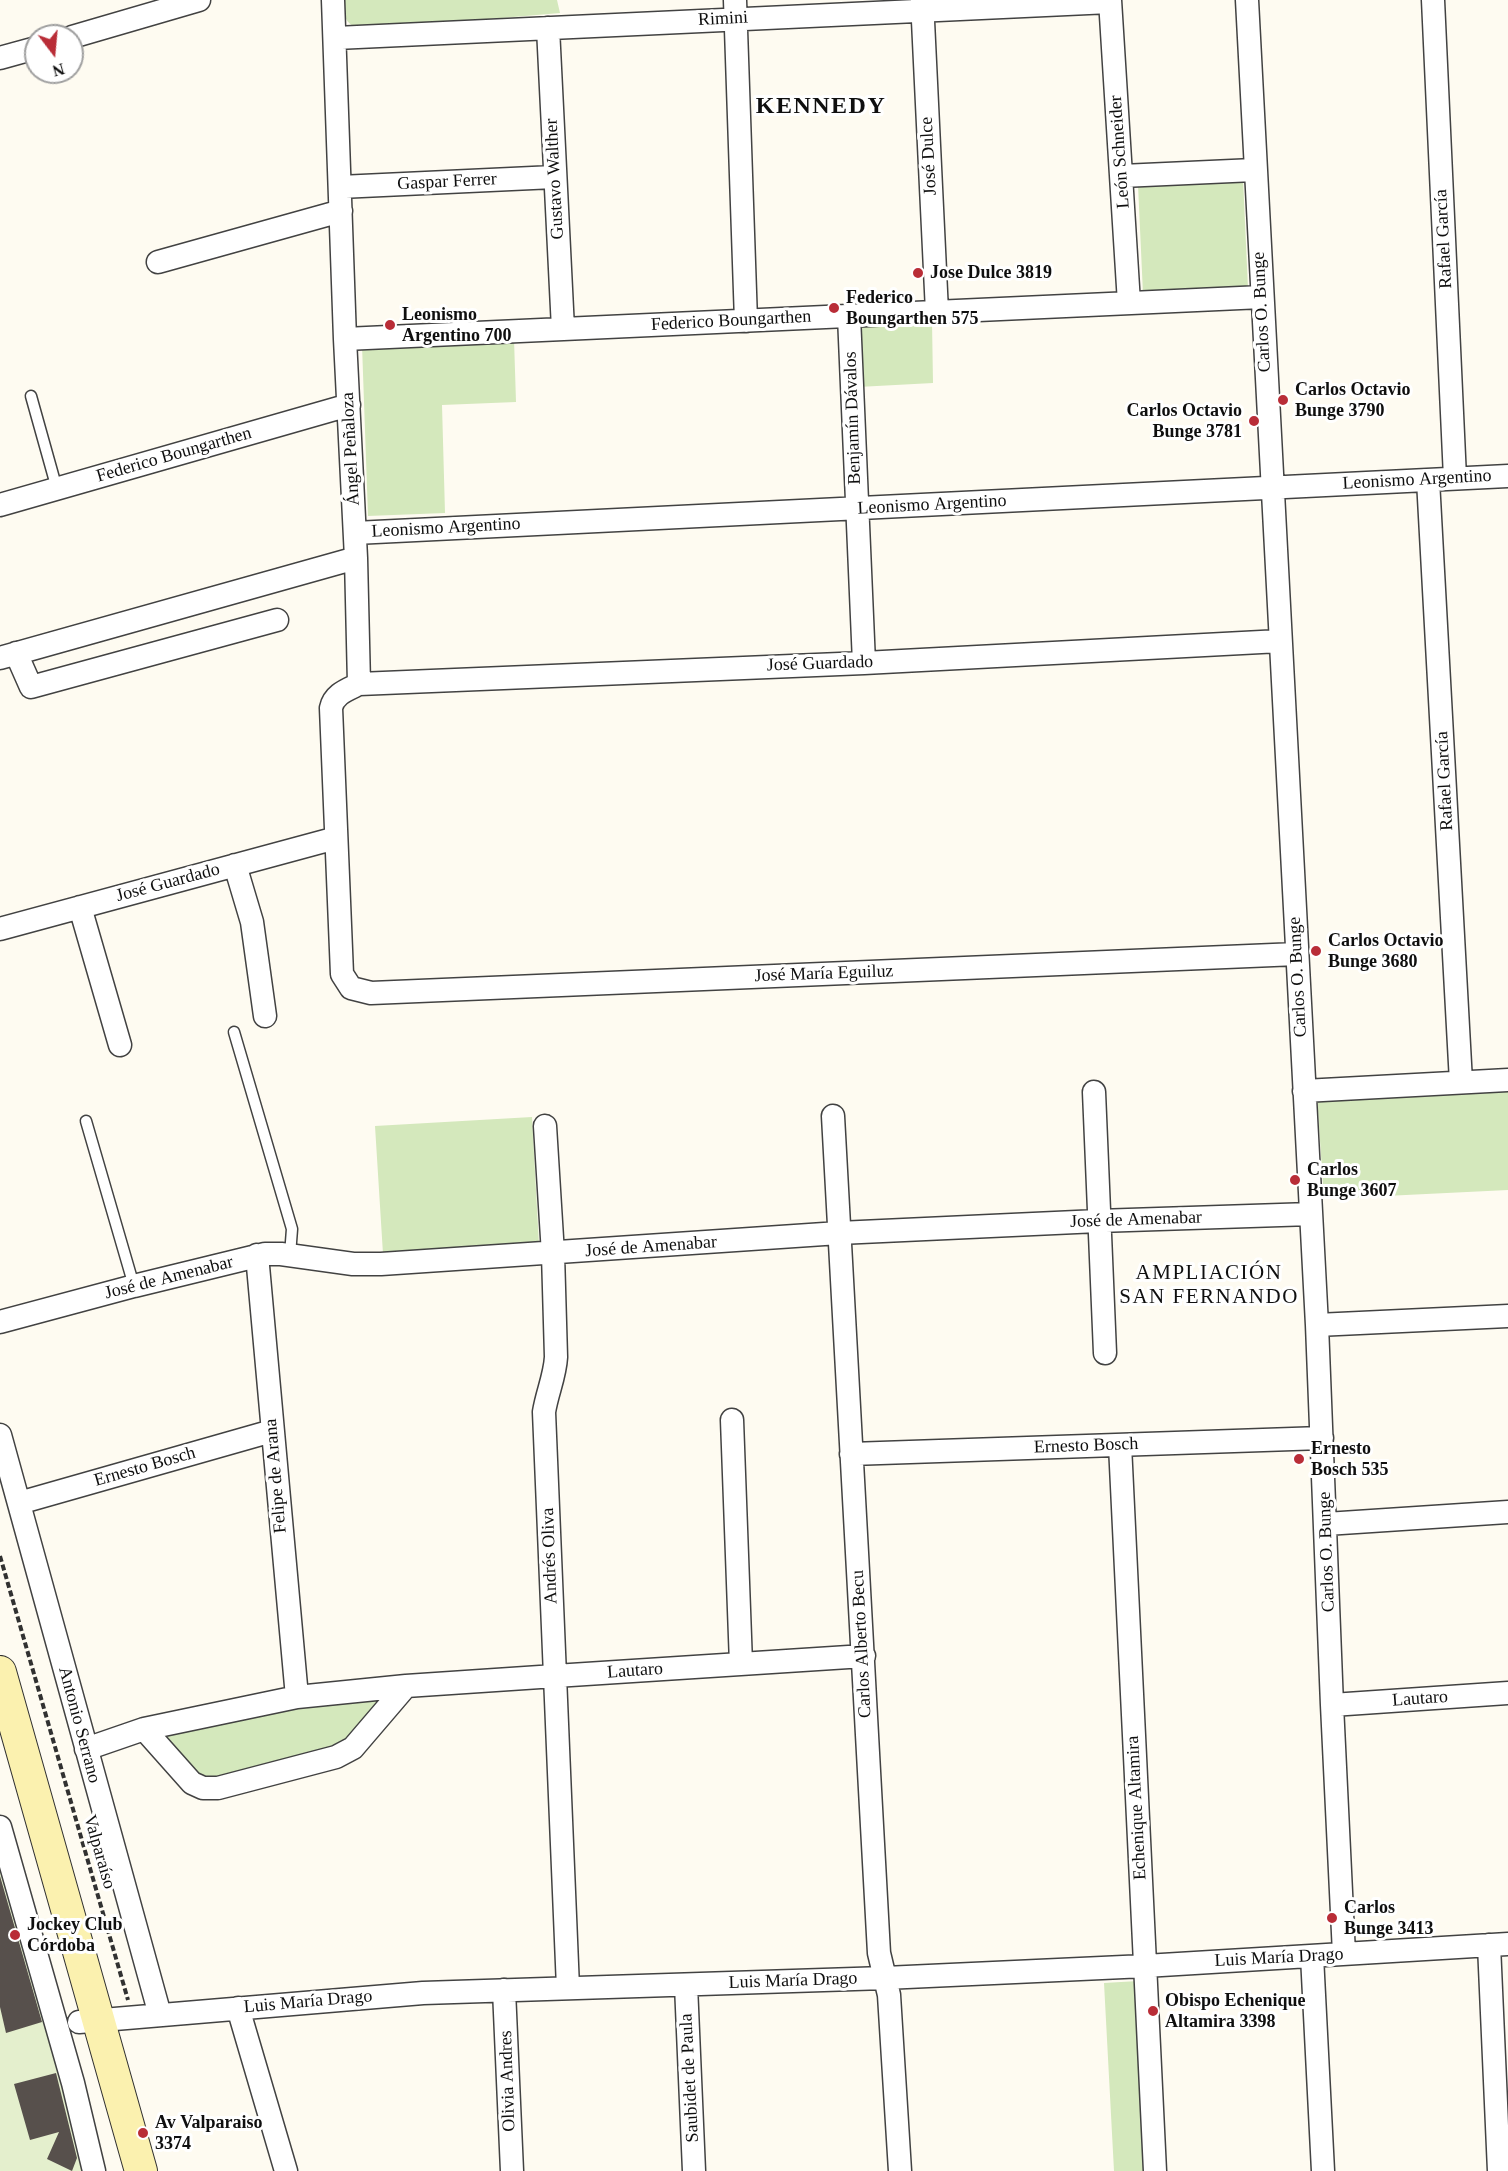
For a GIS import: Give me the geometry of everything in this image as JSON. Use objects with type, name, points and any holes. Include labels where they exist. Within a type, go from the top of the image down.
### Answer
[{"type":"main road","points":[[0,1672],[89,2021],[121,2171]]},
{"type":"main road","points":[[0,1748],[89,2021],[141,2171]]},
{"type":"street","points":[[84,33],[161,5],[199,0]]},
{"type":"street","name":"Ángel Peñaloza","points":[[333,0],[359,684]]},
{"type":"street","name":"Carlos O. Bunge","points":[[1247,0],[1254,170],[1317,1324],[1344,1954]]},
{"type":"street","name":"Rafael García","points":[[1433,0],[1455,478]]},
{"type":"street","name":"Rimini","points":[[336,38],[548,28],[736,9],[1110,1]]},
{"type":"street","name":"León Schneider","points":[[1110,1],[1129,303]]},
{"type":"street","name":"José Dulce","points":[[922,5],[937,312]]},
{"type":"street","points":[[736,9],[746,321]]},
{"type":"street","name":"Gustavo Walther","points":[[548,28],[563,329]]},
{"type":"street","points":[[0,58],[24,51]]},
{"type":"street","points":[[1122,176],[1254,170]]},
{"type":"street","name":"Gaspar Ferrer","points":[[340,187],[554,177]]},
{"type":"street","points":[[158,262],[341,211]]},
{"type":"street","name":"Federico Boungarthen","points":[[345,339],[1262,297]]},
{"type":"street","name":"Benjamín Dávalos","points":[[849,316],[864,663]]},
{"type":"street","name":"Federico Boungarthen","points":[[0,505],[349,405]]},
{"type":"street","name":"Leonismo Argentino","points":[[355,533],[1508,476]]},
{"type":"street","name":"Rafael García","points":[[1428,480],[1461,1082]]},
{"type":"street","name":"Leonismo Argentino","points":[[8,656],[356,558]]},
{"type":"street","points":[[8,656],[31,687],[277,620]]},
{"type":"street","name":"José Guardado","points":[[359,684],[864,663],[1280,641]]},
{"type":"street","points":[[336,837],[331,708],[333,700],[338,695],[359,684]]},
{"type":"street","name":"José Guardado","points":[[0,929],[336,837]]},
{"type":"street","name":"José María Eguiluz","points":[[336,837],[342,974],[351,988],[371,993],[1297,954]]},
{"type":"street","points":[[235,865],[252,922],[265,1016]]},
{"type":"street","points":[[80,907],[120,1045]]},
{"type":"street","points":[[1304,1091],[1508,1080]]},
{"type":"street","points":[[1094,1092],[1105,1353]]},
{"type":"street","name":"Carlos Alberto Becu","points":[[833,1116],[879,1953],[890,1995],[900,2171]]},
{"type":"street","name":"Andrés Oliva","points":[[545,1126],[553,1254],[556,1357],[544,1412],[568,1988]]},
{"type":"street","name":"José de Amenabar","points":[[0,1322],[257,1256],[290,1255],[353,1264],[553,1254],[839,1233],[1311,1214]]},
{"type":"street","name":"Felipe de Arana","points":[[257,1256],[297,1697]]},
{"type":"street","points":[[1317,1324],[1508,1316]]},
{"type":"street","points":[[732,1420],[741,1664]]},
{"type":"street","name":"Ernesto Bosch","points":[[19,1503],[272,1431]]},
{"type":"street","name":"Antonio Serrano","points":[[0,1435],[160,2015]]},
{"type":"street","name":"Ernesto Bosch","points":[[851,1454],[1322,1437]]},
{"type":"street","name":"Echenique Altamira","points":[[1120,1444],[1155,2171]]},
{"type":"street","points":[[1326,1524],[1508,1512]]},
{"type":"street","name":"Lautaro","points":[[86,1749],[144,1730],[297,1697],[406,1686],[864,1656]]},
{"type":"street","points":[[144,1730],[192,1783],[203,1788],[218,1788],[336,1757],[353,1748],[406,1686]]},
{"type":"street","name":"Lautaro","points":[[1332,1705],[1508,1693]]},
{"type":"street","points":[[0,1827],[73,2083],[94,2171]]},
{"type":"street","points":[[1499,1945],[1499,2171]]},
{"type":"street","name":"Luis María Drago","points":[[89,2021],[423,1993],[885,1978],[1145,1966],[1499,1945]]},
{"type":"street","points":[[1312,1956],[1323,2171]]},
{"type":"street","name":"Saubidet de Paula","points":[[686,1985],[694,2171]]},
{"type":"street","name":"Olivia Andres","points":[[504,1990],[512,2171]]},
{"type":"street","points":[[238,2008],[286,2171]]},
{"type":"lane","points":[[31,396],[57,489]]},
{"type":"lane","points":[[234,1032],[292,1229],[290,1255]]},
{"type":"lane","points":[[86,1121],[134,1286]]},
{"type":"path","name":"Valparaíso","points":[[0,1556],[133,2018]]},
{"type":"green space","points":[[344,0],[557,0],[560,13],[361,30],[346,19]]},
{"type":"green space","points":[[1243,179],[1248,288],[1143,294],[1138,185]]},
{"type":"green space","points":[[932,321],[933,383],[858,387],[857,323]]},
{"type":"green space","points":[[514,339],[516,402],[442,405],[445,513],[368,516],[362,345]]},
{"type":"green space","points":[[1508,1088],[1508,1190],[1324,1199],[1317,1097]]},
{"type":"green space","points":[[532,1117],[539,1245],[383,1254],[375,1126]]},
{"type":"green space","points":[[391,1690],[339,1749],[202,1781],[161,1734]]},
{"type":"green space","name":"Jockey Club Córdoba","points":[[0,1826],[98,2171],[0,2171]]},
{"type":"green space","points":[[1138,1981],[1148,2171],[1114,2171],[1104,1983]]},
{"type":"building","points":[[0,1876],[42,2022],[6,2033],[0,2007]]},
{"type":"building","points":[[56,2073],[77,2158],[72,2171],[47,2159],[59,2132],[30,2140],[14,2084]]},
{"type":"place","name":"Jose Dulce 3819","points":[[918,273]]},
{"type":"place","name":"Federico Boungarthen 575","points":[[834,308]]},
{"type":"place","name":"Leonismo Argentino 700","points":[[390,325]]},
{"type":"place","name":"Carlos Octavio Bunge 3790","points":[[1283,400]]},
{"type":"place","name":"Carlos Octavio Bunge 3781","points":[[1254,421]]},
{"type":"place","name":"Carlos Octavio Bunge 3680","points":[[1316,951]]},
{"type":"place","name":"Carlos Bunge 3607","points":[[1295,1180]]},
{"type":"place","name":"Ernesto Bosch 535","points":[[1299,1459]]},
{"type":"place","name":"Carlos Bunge 3413","points":[[1332,1918]]},
{"type":"place","name":"Jockey Club Córdoba","points":[[15,1935]]},
{"type":"place","name":"Obispo Echenique Altamira 3398","points":[[1153,2011]]},
{"type":"place","name":"Av Valparaiso 3374","points":[[143,2133]]},
{"type":"district","name":"KENNEDY","points":[[821,107]]},
{"type":"district","name":"AMPLIACIÓN SAN FERNANDO","points":[[1209,1285]]}]
